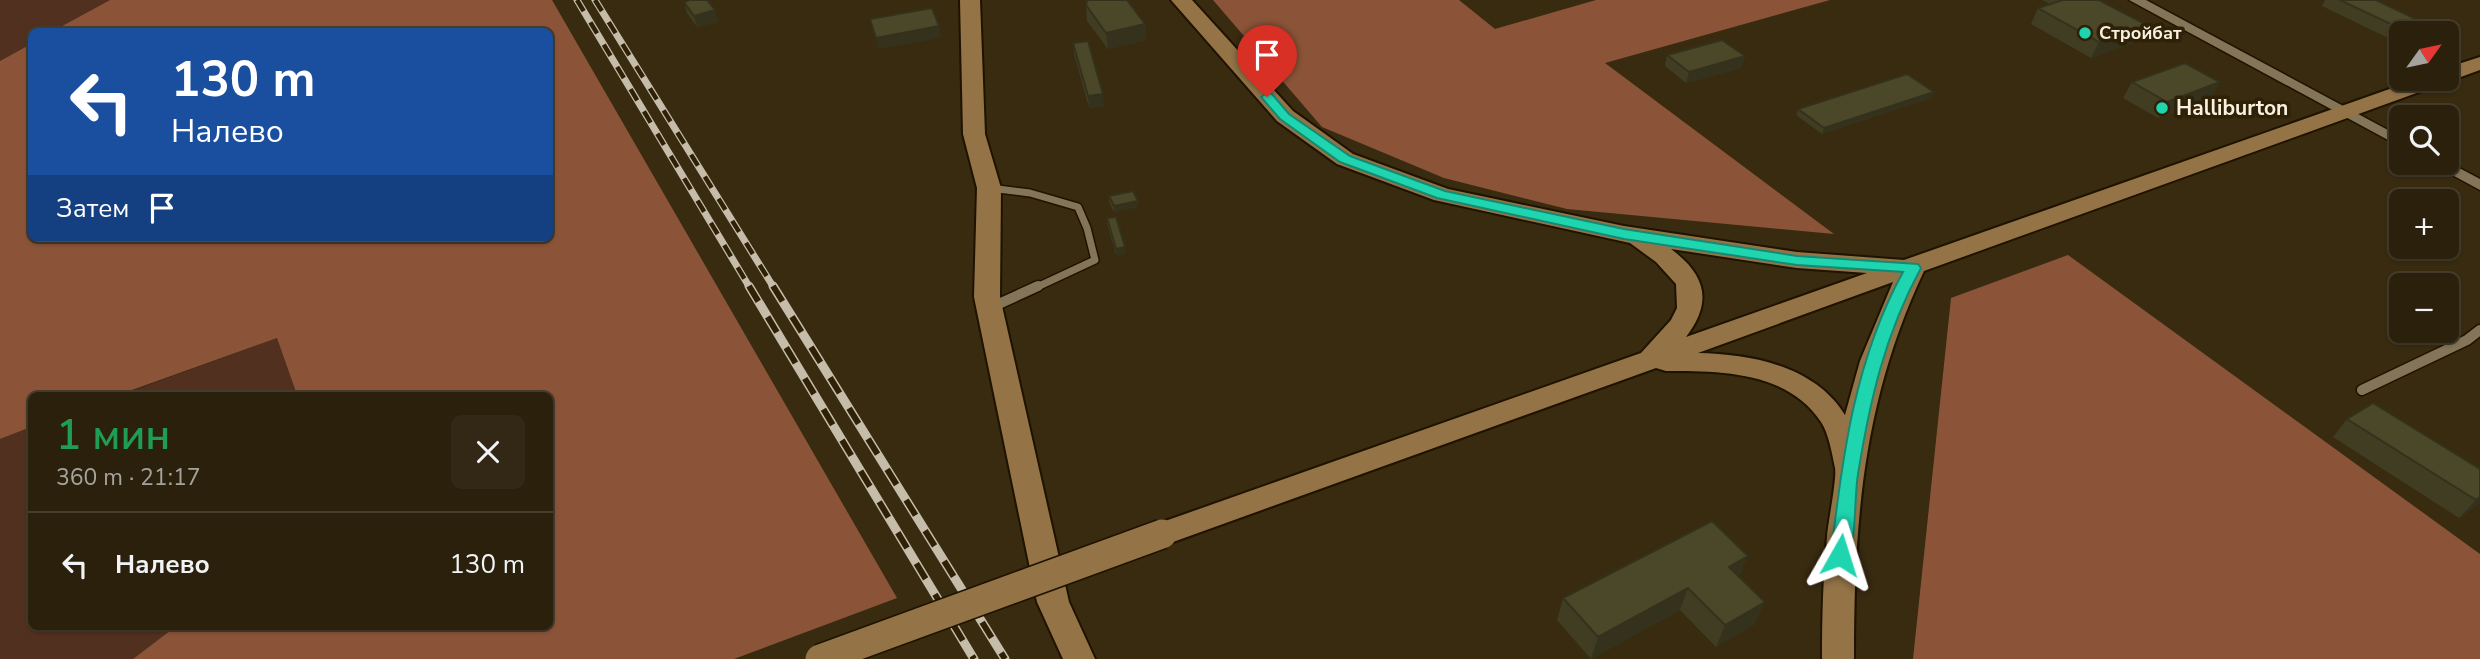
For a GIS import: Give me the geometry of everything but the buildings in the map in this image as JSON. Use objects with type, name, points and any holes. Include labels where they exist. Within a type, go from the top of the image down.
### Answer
[{"type":"main road","points":[[970,0],[974,134],[989,188],[987,297],[1053,602],[1079,659]]},
{"type":"main road","points":[[1181,0],[1285,116],[1345,159],[1442,195],[1624,234],[1797,260],[1913,268]]},
{"type":"main road","points":[[2459,70],[2480,63]]},
{"type":"main road","points":[[820,659],[1162,534],[2405,91]]},
{"type":"main road","points":[[1624,234],[1674,262],[1692,288],[1691,306],[1683,323],[1648,361]]},
{"type":"main road","points":[[1838,659],[1837,580],[1848,478],[1860,405],[1892,306],[1913,268]]},
{"type":"main road","points":[[1648,361],[1745,364],[1766,369],[1804,389],[1833,417],[1841,435],[1848,478]]},
{"type":"street","points":[[2136,0],[2389,137]]},
{"type":"street","points":[[2459,174],[2480,186]]},
{"type":"lane","points":[[989,188],[1030,192],[1078,207],[1096,260],[989,309]]},
{"type":"lane","points":[[2362,390],[2466,340],[2480,330]]},
{"type":"shaded area","points":[[0,0],[110,0],[59,28],[28,28],[28,46],[0,61]]},
{"type":"shaded area","points":[[110,0],[552,0],[897,598],[734,659],[133,659],[171,630],[553,630],[553,392],[296,392],[277,338],[126,392],[28,392],[28,428],[0,439],[0,61],[28,46],[28,242],[553,242],[553,28],[59,28]]},
{"type":"shaded area","points":[[1213,0],[1459,0],[1495,29],[1596,0],[1830,0],[1605,63],[1834,234],[1567,209],[1444,178],[1322,127]]},
{"type":"shaded area","points":[[2068,255],[2480,554],[2480,659],[1913,659],[1951,298]]},
{"type":"shaded area","points":[[277,338],[296,392],[129,392]]},
{"type":"shaded area","points":[[28,428],[28,630],[171,630],[133,659],[0,659],[0,439]]},
{"type":"railway","points":[[577,0],[750,288]]},
{"type":"railway","points":[[595,0],[774,288]]},
{"type":"railway","points":[[749,286],[974,659]]},
{"type":"railway","points":[[773,286],[1005,659]]},
{"type":"place","name":"Стройбат","points":[[2085,33]]},
{"type":"place","name":"Halliburton","points":[[2162,108]]},
{"type":"route","points":[[1267,97],[1285,116],[1345,159],[1442,195],[1624,234],[1797,260],[1913,268],[1892,306],[1860,405],[1848,478],[1840,555]]}]
